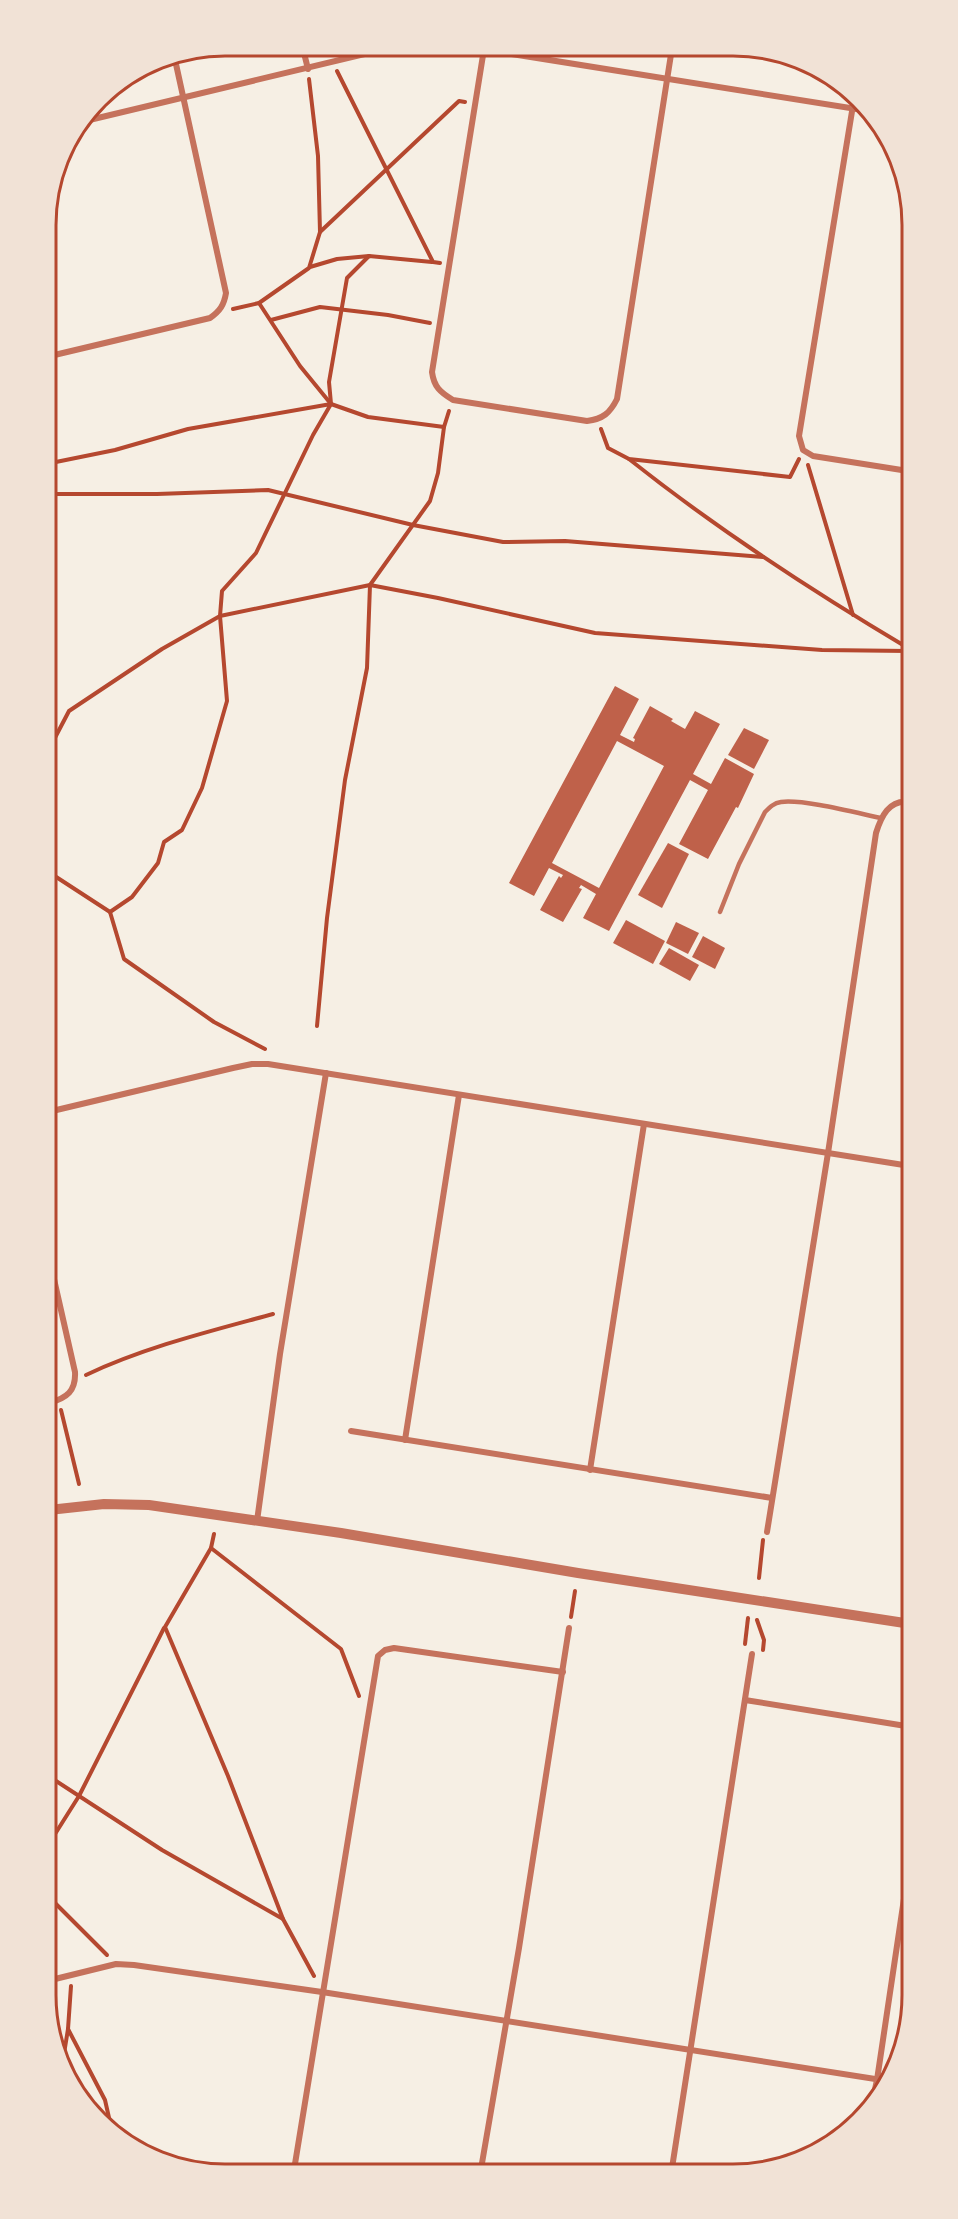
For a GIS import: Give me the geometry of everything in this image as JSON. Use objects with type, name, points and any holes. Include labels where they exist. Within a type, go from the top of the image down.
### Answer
[{"type":"street","points":[[305,56],[308,69]]},
{"type":"street","points":[[93,119],[359,56]]},
{"type":"street","points":[[483,56],[432,372],[434,381],[438,391],[453,400],[587,421],[598,420],[610,412],[617,399],[671,56]]},
{"type":"street","points":[[528,56],[856,109]]},
{"type":"street","points":[[56,355],[210,318],[219,313],[224,303],[226,293],[176,63]]},
{"type":"street","points":[[852,108],[799,436],[803,450],[813,456],[902,470]]},
{"type":"street","points":[[765,1534],[828,1153],[876,833],[881,818],[892,805],[902,801]]},
{"type":"street","points":[[56,1110],[252,1064],[268,1064],[902,1165]]},
{"type":"street","points":[[257,1521],[280,1354],[326,1073]]},
{"type":"street","points":[[405,1440],[459,1095]]},
{"type":"street","points":[[590,1470],[644,1124]]},
{"type":"street","points":[[56,1288],[75,1372],[75,1381],[69,1394],[56,1401]]},
{"type":"street","points":[[351,1431],[772,1498]]},
{"type":"street","points":[[56,1509],[84,1505],[130,1504],[257,1521],[902,1623]]},
{"type":"street","points":[[482,2164],[519,1948],[569,1628]]},
{"type":"street","points":[[295,2164],[366,1716],[378,1656],[385,1650],[394,1648],[563,1672]]},
{"type":"street","points":[[673,2164],[752,1654]]},
{"type":"street","points":[[745,1700],[902,1725]]},
{"type":"street","points":[[876,2084],[902,1912]]},
{"type":"street","points":[[56,1979],[116,1965],[135,1965],[322,1992],[877,2080]]},
{"type":"lane","points":[[720,912],[739,864],[765,812],[771,806],[780,802],[795,802],[881,818]]},
{"type":"path","points":[[332,63],[433,262]]},
{"type":"path","points":[[308,69],[318,156],[320,232],[309,268]]},
{"type":"path","points":[[320,232],[459,101],[475,103]]},
{"type":"path","points":[[219,313],[259,303],[309,268],[337,258],[369,256],[449,264]]},
{"type":"path","points":[[110,912],[132,897],[158,863],[164,842],[182,830],[202,788],[227,701],[220,616],[222,591],[256,554],[313,435],[331,404],[329,382],[347,278],[369,256]]},
{"type":"path","points":[[259,303],[300,366],[331,404]]},
{"type":"path","points":[[271,320],[320,307],[388,315],[440,325]]},
{"type":"path","points":[[317,1026],[327,918],[345,780],[367,668],[370,585],[430,501],[438,473],[444,427],[453,400]]},
{"type":"path","points":[[56,462],[115,450],[188,429],[331,404],[368,417],[444,427]]},
{"type":"path","points":[[598,420],[608,448],[629,459],[676,496],[763,557],[902,646]]},
{"type":"path","points":[[629,459],[790,477],[803,450]]},
{"type":"path","points":[[803,450],[853,615]]},
{"type":"path","points":[[56,494],[157,494],[268,490],[412,525],[502,542],[565,541],[763,557]]},
{"type":"path","points":[[56,736],[69,711],[162,649],[220,616],[370,585],[438,597],[595,633],[822,650],[902,650]]},
{"type":"path","points":[[56,877],[110,912],[123,959],[214,1022],[265,1049]]},
{"type":"path","points":[[85,1376],[111,1363],[273,1314]]},
{"type":"path","points":[[61,1409],[79,1484]]},
{"type":"path","points":[[56,1832],[79,1796],[165,1627],[211,1548],[214,1534]]},
{"type":"path","points":[[759,1578],[758,1569],[765,1534]]},
{"type":"path","points":[[211,1548],[341,1649],[366,1716]]},
{"type":"path","points":[[569,1628],[575,1591]]},
{"type":"path","points":[[744,1652],[748,1618]]},
{"type":"path","points":[[165,1627],[228,1776],[284,1919],[322,1992]]},
{"type":"path","points":[[56,1781],[162,1850],[284,1919]]},
{"type":"path","points":[[56,1904],[116,1965]]},
{"type":"path","points":[[65,2049],[72,1974]]},
{"type":"path","points":[[68,2029],[105,2100],[109,2117]]},
{"type":"building","points":[[615,686],[639,699],[620,735],[634,742],[633,738],[650,706],[685,729],[695,711],[720,724],[693,774],[711,784],[725,758],[754,774],[738,808],[736,807],[708,859],[679,844],[708,790],[690,780],[609,931],[583,918],[596,894],[581,885],[579,888],[582,889],[563,922],[540,910],[559,876],[561,878],[563,875],[549,868],[534,896],[509,883]],"holes":[[[617,741],[664,766],[599,888],[552,863]]]},
{"type":"building","points":[[744,728],[769,740],[754,769],[728,755]]},
{"type":"building","points":[[668,843],[689,854],[662,908],[638,895]]},
{"type":"building","points":[[626,920],[665,941],[653,964],[613,943]]},
{"type":"building","points":[[676,922],[699,933],[688,954],[666,943]]},
{"type":"building","points":[[703,936],[725,948],[715,969],[692,957]]},
{"type":"building","points":[[669,948],[699,965],[690,981],[659,964]]}]
